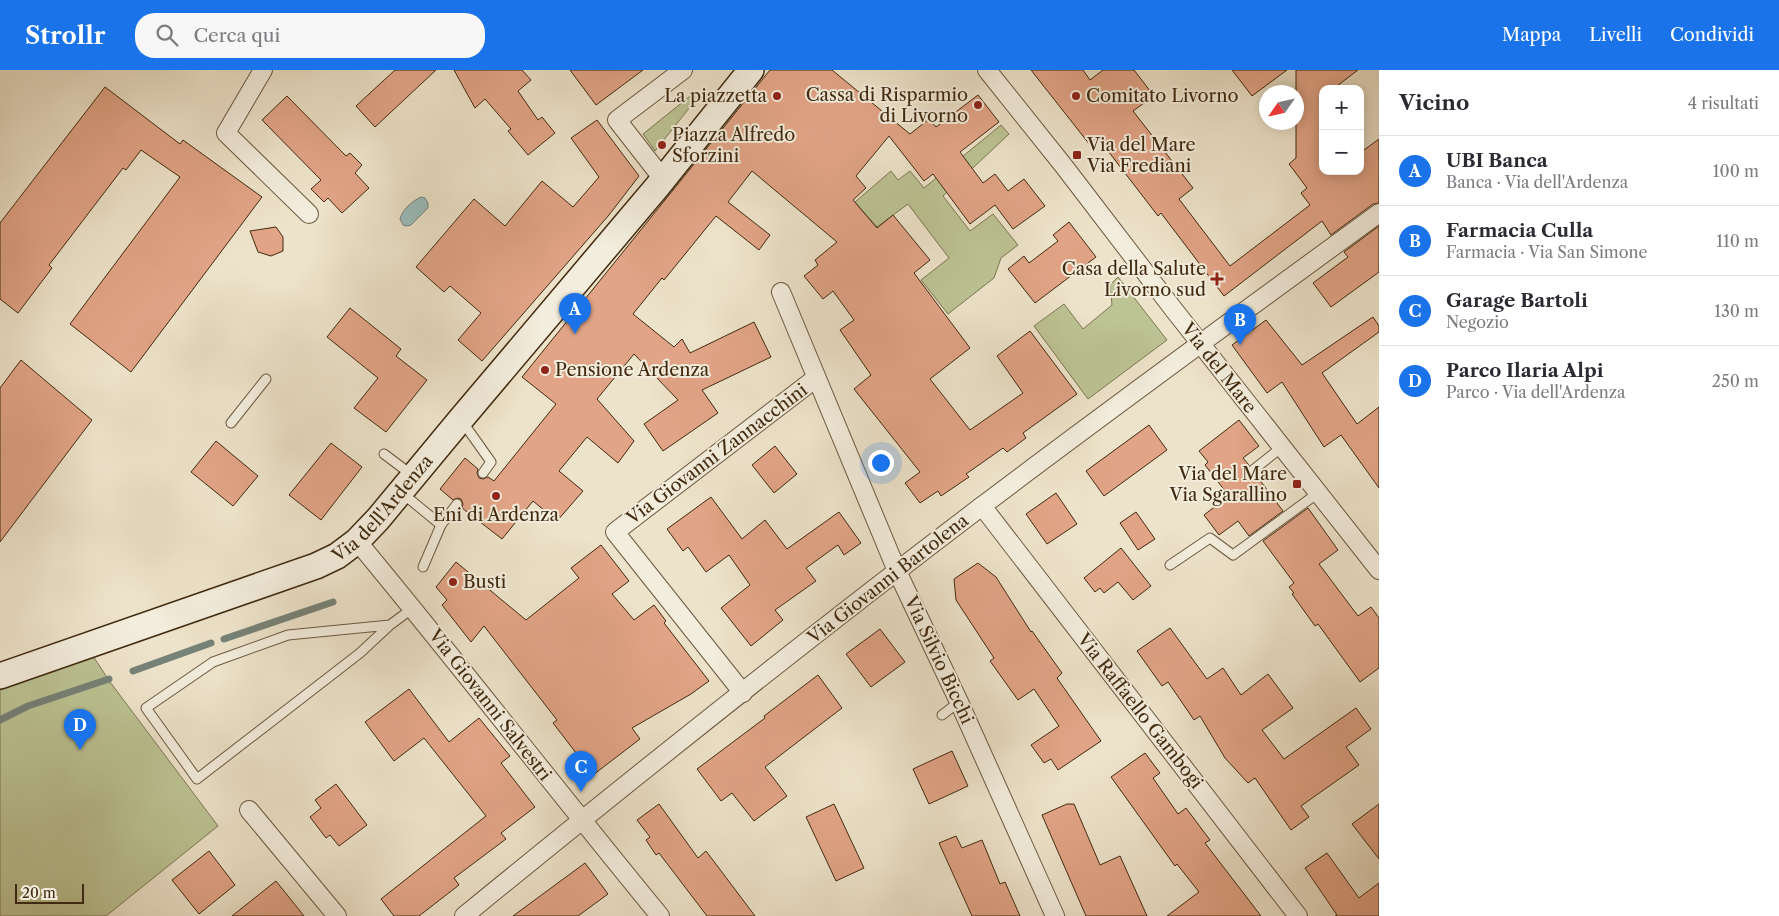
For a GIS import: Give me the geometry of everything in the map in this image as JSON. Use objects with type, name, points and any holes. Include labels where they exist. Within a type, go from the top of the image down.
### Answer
[{"type":"main road","points":[[660,183],[751,70]]},
{"type":"main road","name":"Via dell'Ardenza","points":[[0,676],[316,566],[337,556],[357,541],[408,484],[460,419],[660,183]]},
{"type":"street","points":[[263,70],[226,133],[309,214]]},
{"type":"street","points":[[660,183],[616,120],[683,70]]},
{"type":"street","name":"Via del Mare","points":[[993,73],[1200,344],[1379,570]]},
{"type":"street","name":"Via Giovanni Bartolena","points":[[464,916],[897,571],[1200,344],[1379,213]]},
{"type":"street","name":"Via Silvio Bicchi","points":[[781,292],[897,571],[959,702],[1055,916]]},
{"type":"street","name":"Via Giovanni Zannacchini","points":[[742,693],[615,532],[816,378]]},
{"type":"street","name":"Via Raffaello Gambogi","points":[[982,506],[1298,916]]},
{"type":"street","name":"Via Giovanni Salvestri","points":[[357,541],[413,608],[581,821],[660,916]]},
{"type":"street","points":[[249,810],[337,916]]},
{"type":"lane","points":[[231,423],[266,379]]},
{"type":"lane","points":[[460,419],[491,462],[483,473]]},
{"type":"lane","points":[[1253,470],[1282,447]]},
{"type":"lane","points":[[384,454],[440,525]]},
{"type":"lane","points":[[1170,565],[1210,538],[1234,555],[1318,494]]},
{"type":"lane","points":[[423,566],[440,525],[458,504]]},
{"type":"lane","points":[[390,626],[288,634],[213,662],[146,708],[198,779],[360,653],[413,608]]},
{"type":"lane","points":[[942,715],[959,702]]},
{"type":"green space","points":[[694,93],[698,97],[655,151],[643,134]]},
{"type":"green space","points":[[1001,125],[1009,134],[943,196],[970,231],[993,214],[1018,245],[1001,258],[994,278],[948,314],[921,280],[949,258],[908,204],[877,227],[855,202],[891,171],[898,180],[910,171],[924,188]]},
{"type":"green space","points":[[1118,277],[1167,340],[1088,399],[1034,326],[1064,304],[1083,329],[1112,305],[1110,285]]},
{"type":"green space","points":[[93,656],[110,682],[218,826],[106,916],[0,916],[0,690]]},
{"type":"water","points":[[421,197],[425,198],[428,208],[411,225],[403,225],[400,219],[403,212],[411,203]]},
{"type":"building","points":[[395,70],[436,70],[375,127],[356,106]]},
{"type":"building","points":[[454,70],[522,70],[531,80],[518,91],[538,120],[542,117],[555,133],[528,155],[508,131],[511,129],[485,99],[475,108]]},
{"type":"building","points":[[570,70],[643,70],[596,105]]},
{"type":"building","points":[[770,70],[832,70],[910,134],[929,119],[936,127],[978,95],[999,122],[960,152],[983,183],[995,174],[1008,191],[1024,179],[1045,206],[1013,229],[995,205],[970,224],[933,174],[924,181],[889,136],[856,176],[866,188],[853,200],[877,228],[893,215],[930,260],[914,273],[970,348],[930,379],[970,430],[1023,393],[997,356],[1030,331],[1077,394],[1023,433],[1026,438],[1007,452],[1003,448],[966,474],[969,477],[941,496],[938,491],[920,503],[905,483],[920,472],[854,389],[871,375],[840,330],[854,320],[833,291],[823,299],[804,276],[818,265],[815,260],[837,242],[752,171],[728,202],[770,235],[759,250],[716,216],[664,280],[662,278],[633,314],[674,347],[682,339],[690,353],[754,322],[771,357],[702,390],[718,413],[663,451],[644,424],[678,400],[634,354],[597,399],[634,441],[618,463],[587,437],[559,471],[583,491],[557,521],[533,501],[502,539],[462,508],[461,499],[453,500],[440,489],[465,458],[478,469],[479,478],[488,477],[494,481],[556,404],[522,377]]},
{"type":"building","points":[[1031,70],[1083,70],[1090,80],[1103,70],[1134,70],[1154,96],[1133,111],[1193,188],[1179,199],[1230,266],[1310,205],[1301,193],[1307,188],[1289,164],[1296,158],[1296,130],[1304,130],[1304,85],[1296,85],[1296,70],[1358,70],[1338,85],[1319,85],[1319,175],[1364,175],[1364,150],[1379,139],[1379,203],[1373,204],[1331,235],[1322,221],[1224,296],[1161,213],[1158,216],[1098,138],[1090,145]]},
{"type":"building","points":[[1232,70],[1287,70],[1267,85],[1259,85],[1259,91],[1252,96]]},
{"type":"building","points":[[105,87],[180,144],[183,140],[262,197],[131,372],[70,324],[180,177],[141,150],[126,170],[123,168],[49,265],[52,268],[18,313],[0,299],[0,223]]},
{"type":"building","points":[[287,96],[346,156],[350,153],[362,165],[355,173],[369,188],[342,213],[328,198],[324,202],[311,189],[321,180],[262,120]]},
{"type":"building","points":[[597,120],[639,176],[609,215],[482,361],[458,340],[481,313],[450,286],[444,292],[416,267],[474,199],[505,226],[542,181],[573,207],[599,177],[571,138]]},
{"type":"building","points":[[1069,222],[1096,257],[1035,303],[1008,269],[1024,256],[1029,263],[1058,241],[1053,235]]},
{"type":"building","points":[[1379,226],[1379,272],[1331,307],[1313,283],[1348,257],[1344,252]]},
{"type":"building","points":[[276,227],[283,237],[283,251],[271,256],[258,252],[250,231]]},
{"type":"building","points":[[350,308],[401,349],[396,356],[427,380],[386,432],[354,408],[378,378],[327,337]]},
{"type":"building","points":[[1373,317],[1379,326],[1379,332],[1322,373],[1357,424],[1379,407],[1379,488],[1341,435],[1324,447],[1282,382],[1267,393],[1232,345],[1266,320],[1302,365]]},
{"type":"building","points":[[21,360],[92,420],[0,542],[0,388]]},
{"type":"building","points":[[1239,420],[1259,446],[1243,458],[1249,465],[1247,468],[1248,473],[1251,476],[1256,475],[1283,511],[1249,536],[1238,521],[1219,535],[1204,515],[1229,496],[1205,465],[1208,462],[1199,451]]},
{"type":"building","points":[[1149,425],[1167,450],[1104,496],[1086,471]]},
{"type":"building","points":[[216,441],[258,476],[233,506],[191,472]]},
{"type":"building","points":[[331,443],[362,467],[321,520],[289,495]]},
{"type":"building","points":[[775,446],[797,474],[774,493],[752,465]]},
{"type":"building","points":[[1056,493],[1077,524],[1047,544],[1026,514]]},
{"type":"building","points":[[711,497],[742,539],[765,520],[787,549],[839,512],[861,543],[844,555],[838,545],[806,568],[816,581],[775,610],[783,620],[751,646],[721,608],[750,585],[729,555],[706,572],[688,547],[683,551],[667,529]]},
{"type":"building","points":[[1308,508],[1338,550],[1319,564],[1358,616],[1371,607],[1379,618],[1379,668],[1360,682],[1318,624],[1315,626],[1292,594],[1294,593],[1289,587],[1294,583],[1263,541]]},
{"type":"building","points":[[1136,512],[1155,539],[1138,550],[1120,523]]},
{"type":"building","points":[[601,545],[629,581],[612,594],[634,620],[654,605],[666,621],[664,623],[709,681],[691,694],[632,728],[640,739],[593,775],[553,723],[557,720],[484,626],[471,642],[442,605],[447,600],[436,587],[456,562],[526,620],[579,578],[571,568]]},
{"type":"building","points":[[1121,548],[1151,586],[1133,600],[1118,582],[1104,593],[1100,588],[1095,592],[1084,578]]},
{"type":"building","points":[[978,563],[996,577],[1031,632],[1062,673],[1057,678],[1101,741],[1058,770],[1051,759],[1044,763],[1031,745],[1059,726],[1034,689],[1018,700],[990,661],[994,658],[956,600],[954,579]]},
{"type":"building","points":[[1170,628],[1207,679],[1223,668],[1241,695],[1268,674],[1293,708],[1262,730],[1284,759],[1356,708],[1371,729],[1346,747],[1359,765],[1301,806],[1309,817],[1291,830],[1255,778],[1248,783],[1225,758],[1200,716],[1194,720],[1168,682],[1162,686],[1137,651]]},
{"type":"building","points":[[880,629],[905,662],[871,687],[846,654]]},
{"type":"building","points":[[818,675],[842,708],[765,767],[787,796],[754,821],[732,793],[721,801],[697,769]]},
{"type":"building","points":[[409,689],[449,742],[479,718],[510,756],[501,763],[535,807],[501,833],[506,839],[454,878],[459,885],[419,916],[394,916],[381,899],[486,816],[424,738],[394,761],[365,722]]},
{"type":"building","points":[[952,751],[968,786],[929,804],[913,769]]},
{"type":"building","points":[[1145,753],[1160,773],[1153,778],[1178,814],[1186,808],[1210,840],[1205,843],[1261,916],[1167,916],[1199,892],[1177,864],[1175,866],[1111,777]]},
{"type":"building","points":[[336,784],[367,825],[339,846],[330,835],[326,838],[310,817],[321,808],[315,800]]},
{"type":"building","points":[[659,804],[698,858],[706,851],[755,916],[707,916],[659,853],[656,855],[646,840],[650,837],[637,820]]},
{"type":"building","points":[[834,804],[864,868],[836,881],[806,817]]},
{"type":"building","points":[[1067,804],[1074,804],[1100,865],[1120,856],[1147,916],[1086,916],[1042,815]]},
{"type":"building","points":[[1379,804],[1379,859],[1352,824]]},
{"type":"building","points":[[956,836],[962,848],[982,840],[1000,884],[1005,882],[1020,916],[972,916],[939,843]]},
{"type":"building","points":[[209,851],[235,885],[199,914],[172,880]]},
{"type":"building","points":[[1327,853],[1359,898],[1379,883],[1379,916],[1335,916],[1337,915],[1305,868]]},
{"type":"building","points":[[585,863],[608,894],[578,916],[513,916]]},
{"type":"building","points":[[276,881],[304,916],[232,916]]},
{"type":"waterway","points":[[224,639],[333,602]]},
{"type":"waterway","points":[[133,671],[211,643]]},
{"type":"waterway","points":[[0,720],[28,706],[109,679]]},
{"type":"place","name":"La piazzetta","points":[[777,96]]},
{"type":"place","name":"Comitato Livorno","points":[[1076,96]]},
{"type":"place","name":"Cassa di Risparmio di Livorno","points":[[978,105]]},
{"type":"place","name":"Piazza Alfredo Sforzini","points":[[662,145]]},
{"type":"place","name":"Via del Mare Via Frediani","points":[[1077,155]]},
{"type":"place","name":"Casa della Salute Livorno sud","points":[[1217,279]]},
{"type":"place","name":"UBI Banca","points":[[575,334]]},
{"type":"place","name":"Farmacia Culla","points":[[1240,345]]},
{"type":"place","name":"Pensione Ardenza","points":[[545,370]]},
{"type":"place","name":"Via del Mare Via Sgarallino","points":[[1297,484]]},
{"type":"place","name":"Eni di Ardenza","points":[[496,496]]},
{"type":"place","name":"Busti","points":[[453,582]]},
{"type":"place","name":"Parco Ilaria Alpi","points":[[80,750]]},
{"type":"place","name":"Garage Bartoli","points":[[581,792]]}]
